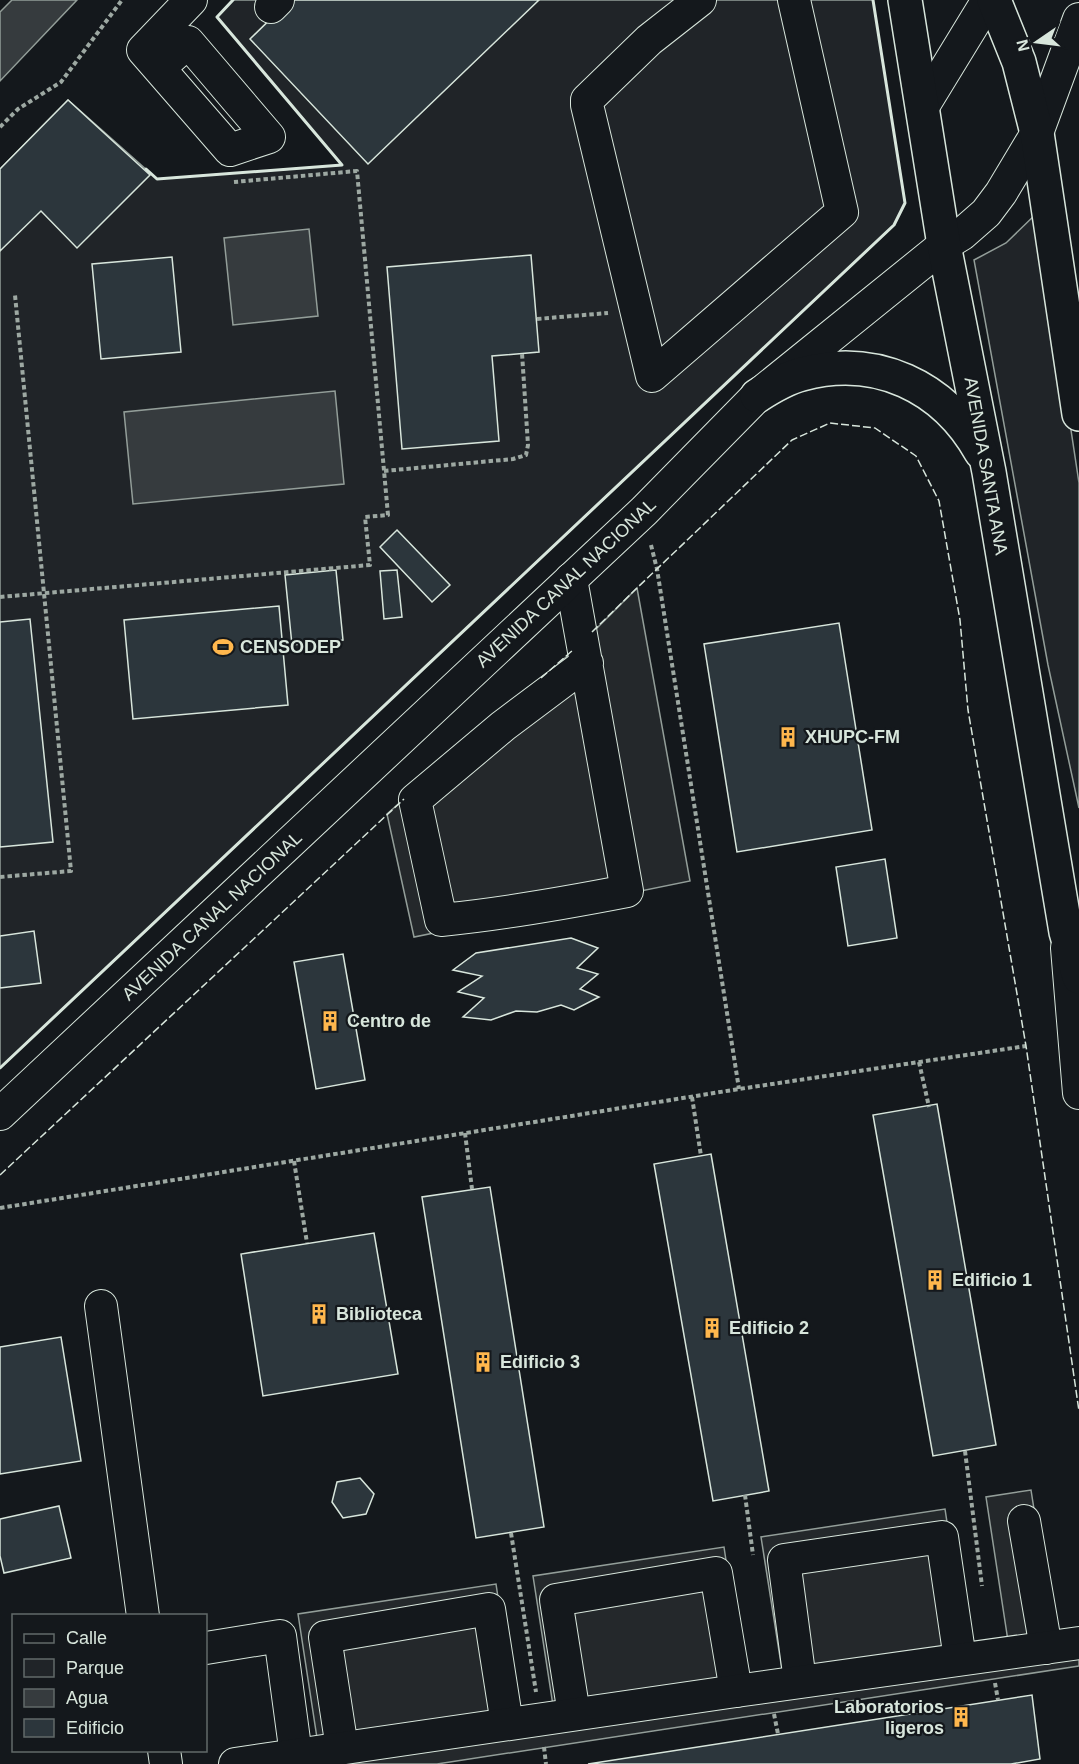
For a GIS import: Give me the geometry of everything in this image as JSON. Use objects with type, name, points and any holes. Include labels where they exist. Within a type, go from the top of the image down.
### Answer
[{"type":"main road","name":"AVENIDA SANTA ANA","points":[[905,0],[944,245],[990,472],[1066,932],[1079,977]]},
{"type":"main road","points":[[994,0],[1019,62],[1037,133],[1077,392]]},
{"type":"main road","points":[[757,396],[777,383],[824,369],[872,370],[895,376],[936,398],[953,413],[980,450],[990,472]]},
{"type":"street","points":[[159,68],[188,42],[269,137],[230,150],[143,50],[191,0]]},
{"type":"street","points":[[700,0],[649,40],[588,100],[587,105],[652,376],[842,212],[794,0]]},
{"type":"street","points":[[922,108],[988,0]]},
{"type":"street","name":"AVENIDA CANAL NACIONAL","points":[[0,1114],[644,511],[757,396],[986,213],[1001,193],[1037,133],[1079,19]]},
{"type":"street","points":[[571,579],[587,663],[627,891],[528,909],[441,920],[415,800],[503,726],[587,663]]},
{"type":"street","name":"AVENIDA SANTA ANA","points":[[1066,932],[1079,1093]]},
{"type":"street","points":[[100,1306],[143,1614]]},
{"type":"street","points":[[1024,1521],[1047,1648]]},
{"type":"street","points":[[800,1681],[784,1560],[942,1537],[960,1659]]},
{"type":"street","points":[[574,1714],[556,1600],[717,1573],[736,1690]]},
{"type":"street","points":[[342,1748],[326,1637],[489,1609],[507,1724]]},
{"type":"street","points":[[207,1648],[280,1636],[296,1755]]},
{"type":"street","points":[[235,1764],[736,1690],[1079,1643]]},
{"type":"path","points":[[0,127],[18,109],[61,82],[122,0]]},
{"type":"path","points":[[0,597],[370,565],[365,517],[388,515],[357,171],[232,182],[230,150]]},
{"type":"path","points":[[0,878],[71,871],[15,295]]},
{"type":"path","points":[[537,319],[636,311]]},
{"type":"path","points":[[384,471],[513,459],[526,455],[528,445],[522,353]]},
{"type":"path","points":[[644,511],[657,569],[739,1089]]},
{"type":"path","points":[[0,1208],[739,1089],[1026,1047]]},
{"type":"path","points":[[920,1062],[929,1107]]},
{"type":"path","points":[[692,1097],[701,1156]]},
{"type":"path","points":[[465,1133],[472,1189]]},
{"type":"path","points":[[294,1161],[307,1243]]},
{"type":"path","points":[[965,1451],[982,1587]]},
{"type":"path","points":[[511,1533],[546,1764]]},
{"type":"path","points":[[991,1655],[998,1700]]},
{"type":"green space","name":"CENSODEP","points":[[233,0],[873,0],[905,203],[894,225],[0,1068],[0,169],[68,100],[157,179],[342,165],[217,17]]},
{"type":"green space","points":[[1038,212],[1079,483],[1079,808],[1048,665],[974,260],[1006,243]]},
{"type":"shaded area","points":[[637,588],[690,881],[414,937],[387,814],[582,643]]},
{"type":"shaded area","points":[[1031,1490],[1054,1637],[1079,1633],[1079,1666],[437,1764],[321,1764],[298,1614],[496,1584],[518,1731],[556,1725],[533,1576],[724,1547],[746,1695],[785,1689],[761,1537],[945,1509],[966,1647],[1008,1641],[986,1497]]},
{"type":"water","points":[[12,0],[77,0],[0,81],[0,12]]},
{"type":"water","points":[[309,229],[318,316],[233,325],[224,238]]},
{"type":"water","points":[[335,391],[344,484],[133,504],[124,412]]},
{"type":"building","points":[[290,0],[539,0],[368,164],[250,39]]},
{"type":"building","points":[[68,100],[150,175],[77,248],[41,211],[0,251],[0,169]]},
{"type":"building","points":[[531,255],[539,352],[492,356],[499,441],[402,449],[387,267]]},
{"type":"building","points":[[172,257],[181,352],[101,359],[92,264]]},
{"type":"building","points":[[397,530],[450,585],[432,602],[380,547]]},
{"type":"building","points":[[336,570],[343,640],[292,645],[285,575]]},
{"type":"building","points":[[397,570],[402,617],[384,619],[380,571]]},
{"type":"building","points":[[279,606],[288,705],[133,719],[124,620]]},
{"type":"building","points":[[30,619],[53,842],[0,847],[0,622]]},
{"type":"building","name":"XHUPC-FM","points":[[839,623],[872,830],[737,852],[704,644]]},
{"type":"building","points":[[885,859],[897,938],[848,946],[836,867]]},
{"type":"building","points":[[34,931],[41,983],[0,988],[0,936]]},
{"type":"building","points":[[571,938],[598,948],[577,968],[598,974],[580,989],[599,997],[574,1010],[561,1005],[537,1012],[516,1011],[491,1020],[463,1017],[484,998],[458,992],[482,976],[453,970],[476,953]]},
{"type":"building","name":"Centro de","points":[[343,954],[365,1080],[316,1089],[294,962]]},
{"type":"building","name":"Edificio 1","points":[[937,1104],[996,1445],[933,1456],[873,1115]]},
{"type":"building","name":"Edificio 2","points":[[711,1154],[769,1491],[713,1501],[654,1164]]},
{"type":"building","name":"Edificio 3","points":[[490,1187],[544,1527],[476,1538],[422,1197]]},
{"type":"building","name":"Biblioteca","points":[[374,1233],[398,1374],[263,1396],[241,1254]]},
{"type":"building","points":[[61,1337],[81,1461],[0,1474],[0,1347]]},
{"type":"building","points":[[360,1478],[374,1494],[366,1514],[343,1518],[332,1502],[337,1482]]},
{"type":"building","points":[[59,1506],[71,1558],[4,1573],[0,1556],[0,1519]]},
{"type":"building","name":"Laboratorios ligeros","points":[[1032,1695],[1040,1759],[1011,1764],[588,1764]]},
{"type":"fence","points":[[592,632],[792,440],[830,423],[875,428],[916,456],[939,501],[960,620],[968,710],[1026,1046],[1079,1411]]},
{"type":"fence","points":[[541,678],[573,650]]},
{"type":"fence","points":[[0,1175],[404,799]]},
{"type":"wall","points":[[146,169],[157,179],[342,165],[217,17],[233,0]]},
{"type":"wall","points":[[0,1068],[894,225],[905,203],[873,0]]},
{"type":"place","name":"CENSODEP","points":[[223,647]]},
{"type":"place","name":"XHUPC-FM","points":[[788,737]]},
{"type":"place","name":"Centro de","points":[[330,1021]]},
{"type":"place","name":"Edificio 1","points":[[935,1280]]},
{"type":"place","name":"Biblioteca","points":[[319,1314]]},
{"type":"place","name":"Edificio 2","points":[[712,1328]]},
{"type":"place","name":"Edificio 3","points":[[483,1362]]},
{"type":"place","name":"Laboratorios ligeros","points":[[961,1717]]}]
